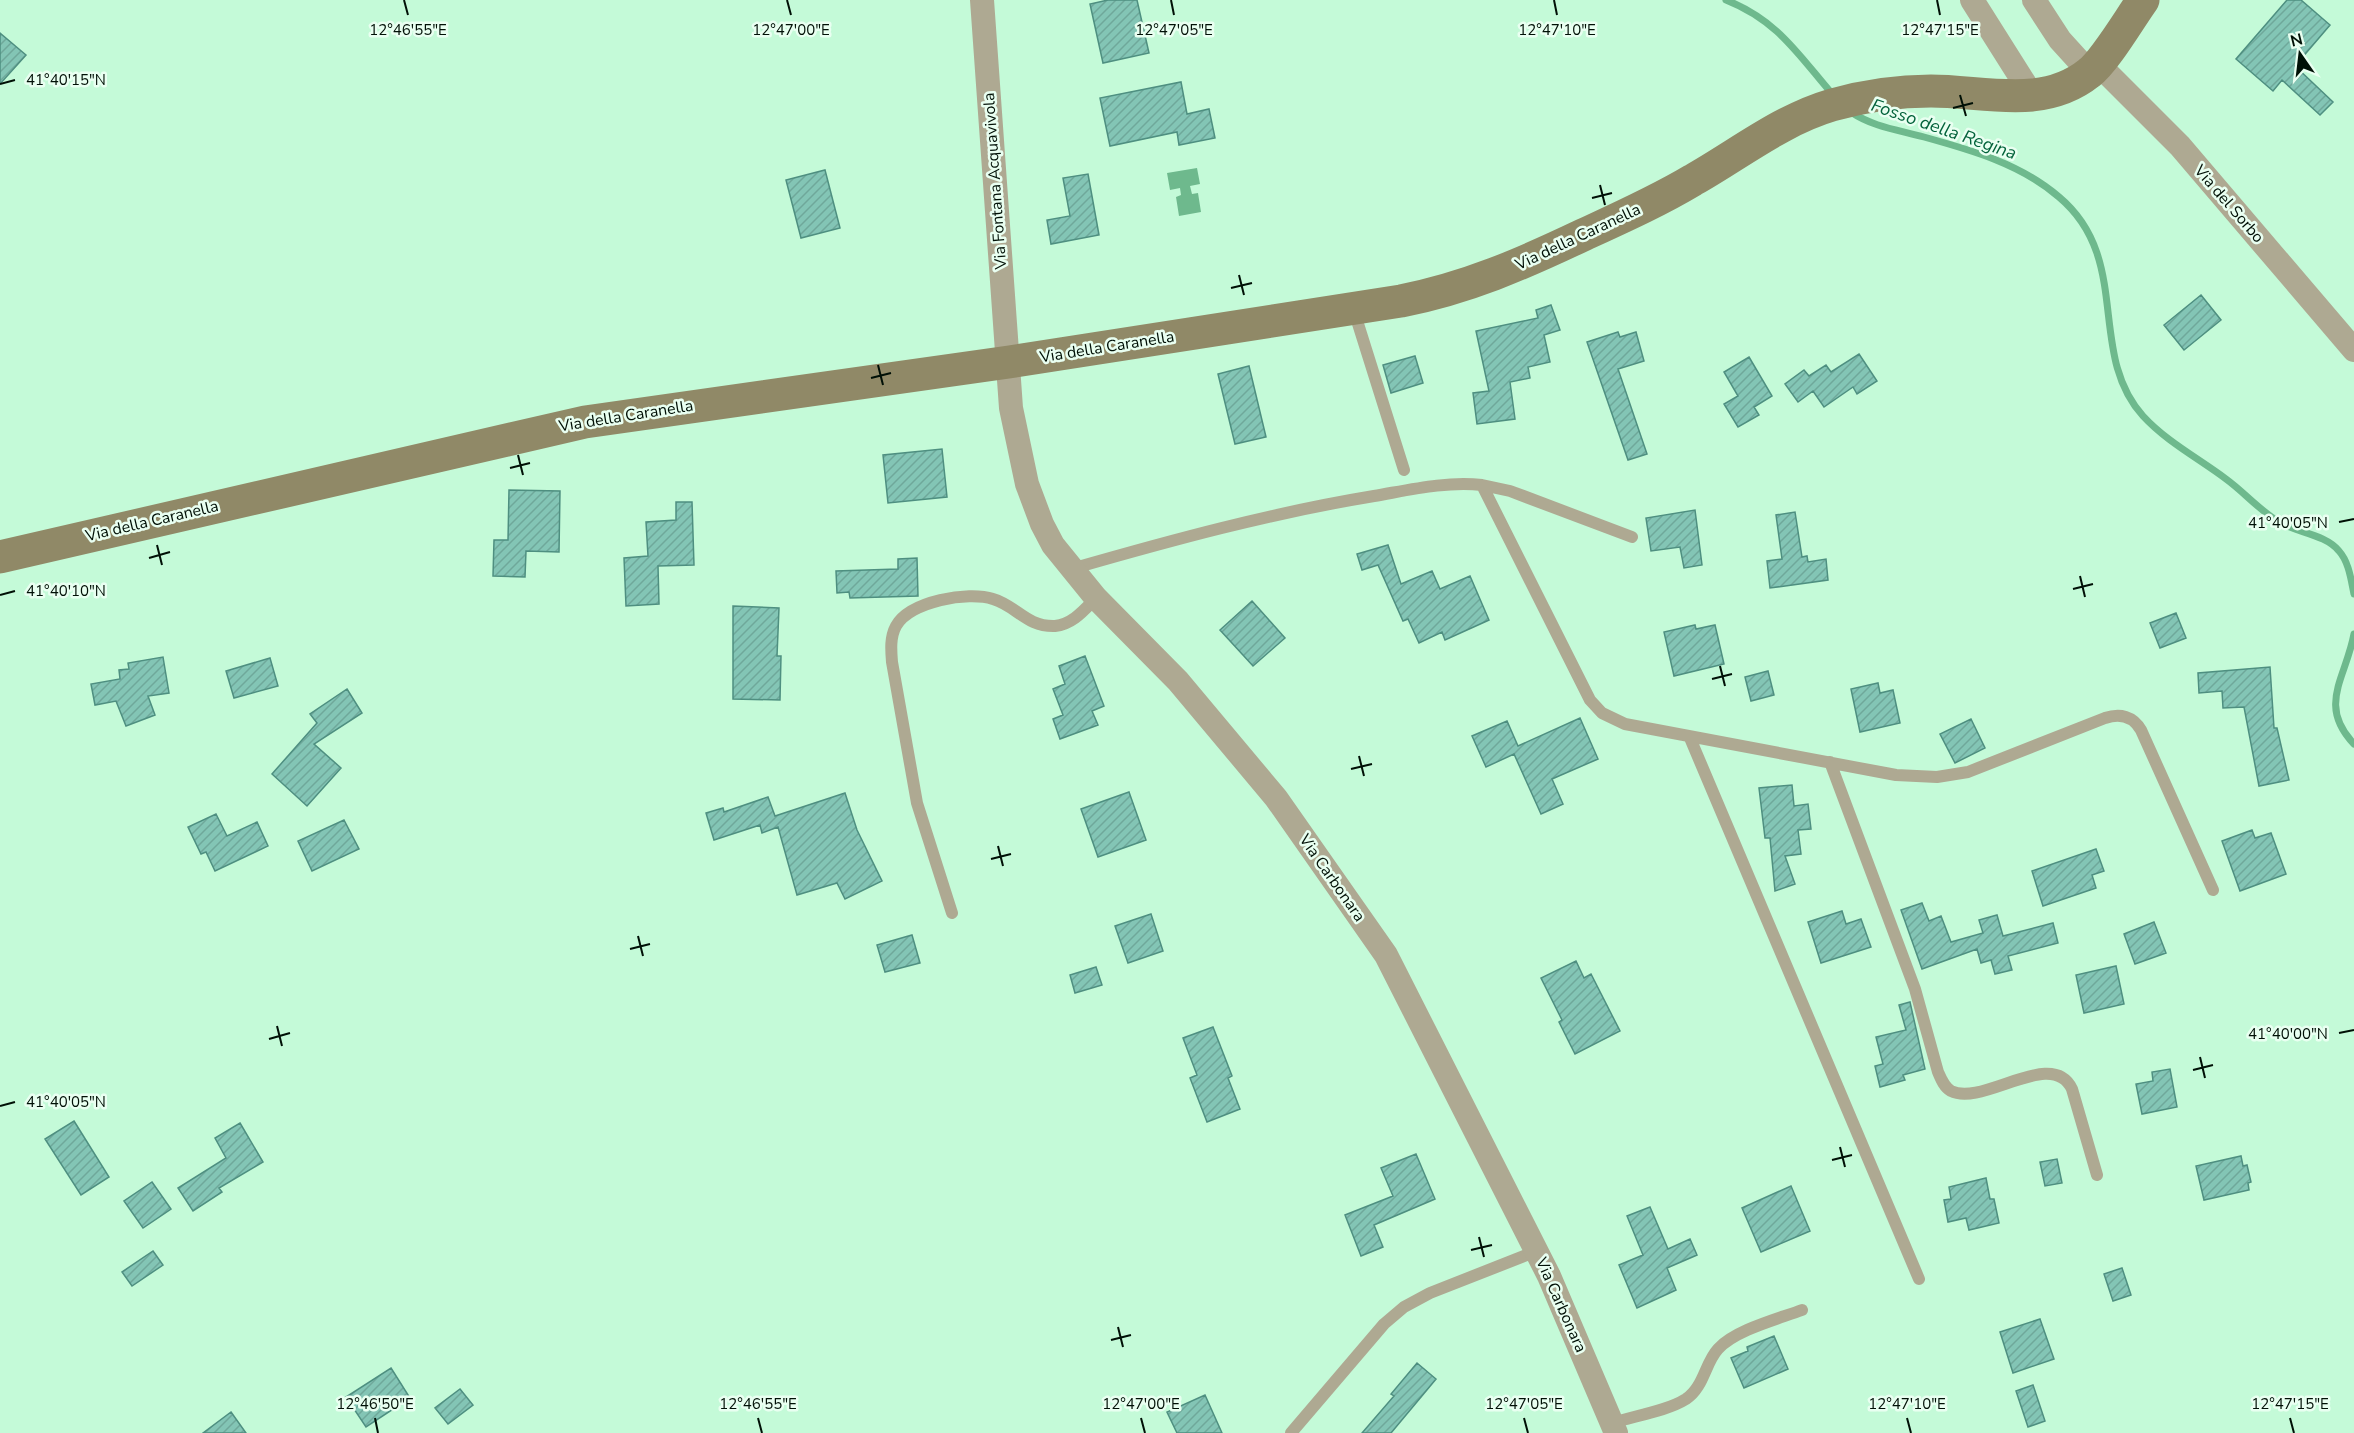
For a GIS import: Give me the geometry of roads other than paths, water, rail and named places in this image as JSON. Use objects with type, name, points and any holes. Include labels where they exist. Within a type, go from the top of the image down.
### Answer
[{"type":"main road","name":"Via della Caranella","points":[[0,557],[576,424],[1009,362],[1353,309],[1452,290],[1505,271],[1674,191],[1787,123],[1834,105],[1882,95],[1931,91],[1994,97],[2032,95],[2060,89],[2094,68],[2143,0]]},
{"type":"street","name":"Via Fontana Acquavivola","points":[[982,0],[1009,362]]},
{"type":"street","points":[[1972,0],[2032,95]]},
{"type":"street","name":"Via del Sorbo","points":[[2034,0],[2060,40],[2180,146],[2354,350]]},
{"type":"street","name":"Via Carbonara","points":[[1009,362],[1013,425],[1027,484],[1045,529],[1071,569],[1096,598],[1178,681],[1276,798],[1386,955],[1537,1251],[1614,1428]]},
{"type":"lane","points":[[1353,309],[1404,470]]},
{"type":"lane","points":[[1071,569],[1164,542],[1280,513],[1445,484],[1482,485],[1510,490],[1632,537]]},
{"type":"lane","points":[[1482,485],[1595,707],[1618,722],[1690,738],[1905,776],[1948,776],[1979,768],[2105,718],[2117,715],[2127,717],[2141,730],[2213,890]]},
{"type":"lane","points":[[952,913],[929,846],[913,787],[892,662],[893,632],[908,614],[937,602],[963,596],[978,595],[995,599],[1024,619],[1048,626],[1058,626],[1074,619],[1096,598]]},
{"type":"lane","points":[[1690,738],[1919,1279]]},
{"type":"lane","points":[[1830,762],[1915,989],[1938,1072],[1944,1085],[1950,1090],[1965,1093],[2046,1074],[2062,1076],[2067,1079],[2072,1089],[2097,1175]]},
{"type":"lane","points":[[1291,1433],[1384,1324],[1404,1307],[1430,1293],[1537,1251]]},
{"type":"lane","points":[[1614,1428],[1689,1397],[1699,1386],[1713,1355],[1726,1342],[1802,1310]]},
{"type":"waterway","name":"Fosso della Regina","points":[[1726,0],[1760,18],[1774,29],[1834,96]]},
{"type":"waterway","name":"Fosso della Regina","points":[[1851,112],[1877,125],[1960,147],[1995,160],[2044,185],[2059,197],[2082,222],[2095,249],[2103,277],[2116,364],[2126,391],[2143,416],[2162,434],[2226,479],[2272,517],[2286,526],[2319,537],[2333,545],[2345,560],[2354,594]]},
{"type":"waterway","name":"Fosso della Regina","points":[[2354,634],[2337,691],[2336,704],[2337,717],[2343,730],[2354,744]]}]
